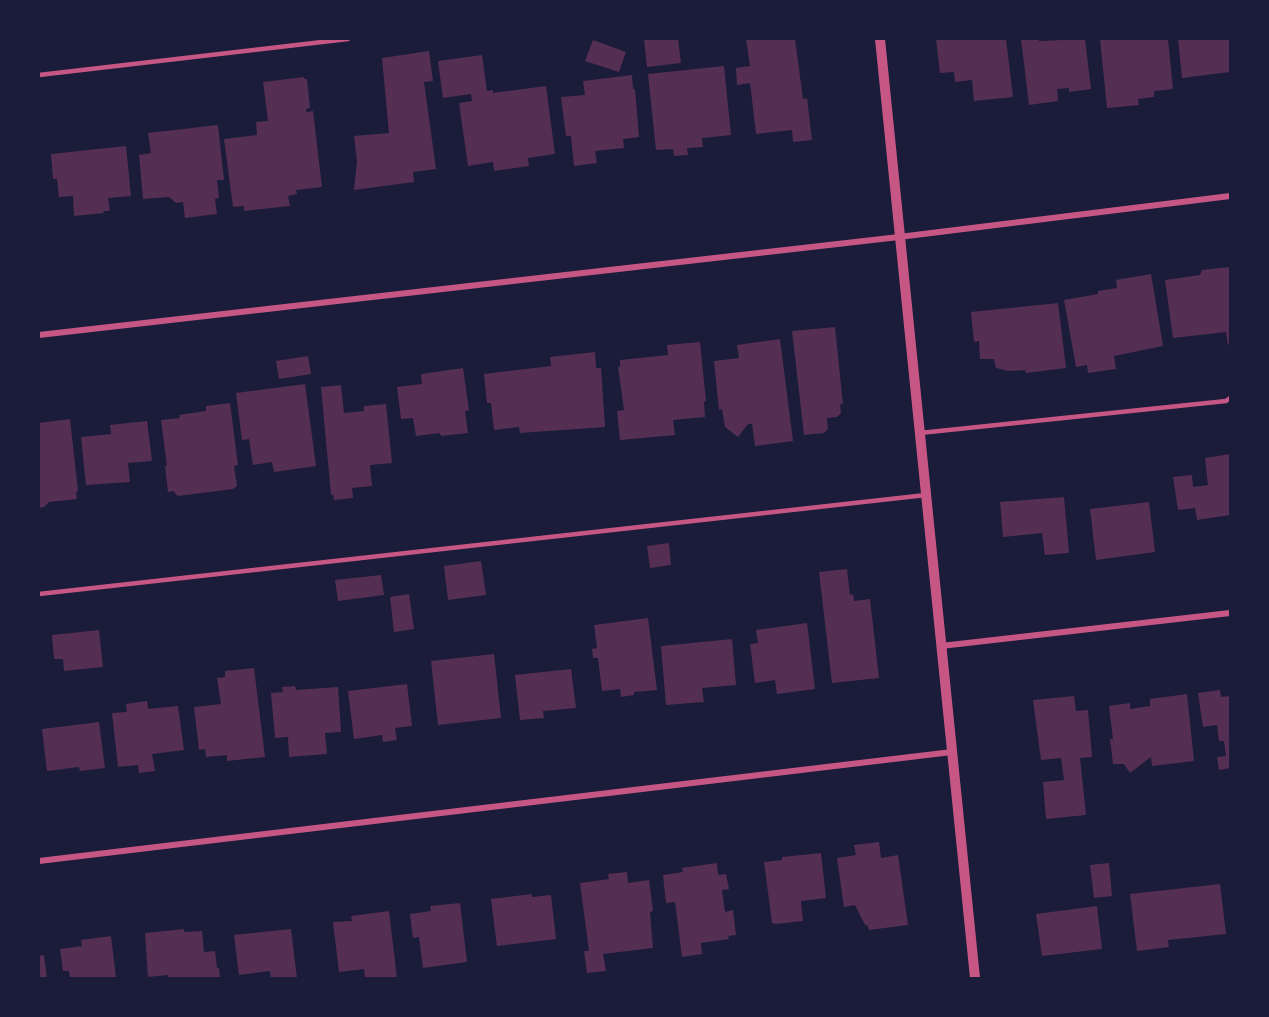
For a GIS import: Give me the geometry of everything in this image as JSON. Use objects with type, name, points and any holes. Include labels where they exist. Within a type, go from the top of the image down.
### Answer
[{"type":"street","points":[[880,39],[975,978]]},
{"type":"street","points":[[39,335],[899,237],[1230,196]]},
{"type":"street","points":[[941,646],[1230,613]]},
{"type":"street","points":[[39,861],[952,752]]},
{"type":"lane","points":[[39,75],[348,39]]},
{"type":"lane","points":[[920,434],[1214,402],[1230,398]]},
{"type":"lane","points":[[39,594],[926,495]]},
{"type":"building","points":[[644,39],[678,39],[681,63],[647,67]]},
{"type":"building","points":[[746,39],[795,39],[803,99],[807,98],[812,140],[793,142],[792,130],[756,134],[750,83],[737,85],[736,68],[750,66]]},
{"type":"building","points":[[936,39],[1006,39],[1013,97],[974,101],[972,80],[955,82],[954,72],[940,73]]},
{"type":"building","points":[[1021,39],[1039,39],[1039,41],[1085,39],[1091,89],[1069,92],[1069,88],[1057,89],[1058,101],[1029,105]]},
{"type":"building","points":[[1100,39],[1168,39],[1173,89],[1154,91],[1154,97],[1138,99],[1139,105],[1107,108]]},
{"type":"building","points":[[1178,39],[1230,39],[1230,72],[1182,78]]},
{"type":"building","points":[[593,40],[626,52],[619,72],[585,61]]},
{"type":"building","points":[[429,51],[433,81],[424,82],[436,169],[413,172],[414,182],[354,190],[357,161],[354,136],[389,133],[382,58]]},
{"type":"building","points":[[482,55],[487,91],[493,90],[493,93],[546,86],[555,154],[528,158],[529,166],[494,171],[493,162],[468,166],[459,103],[472,101],[471,94],[443,98],[438,61]]},
{"type":"building","points":[[724,66],[731,135],[702,138],[703,147],[687,148],[688,155],[674,156],[673,149],[656,150],[648,74]]},
{"type":"building","points":[[632,75],[639,137],[623,139],[624,148],[595,151],[597,163],[574,166],[571,136],[566,136],[561,97],[585,95],[583,81]]},
{"type":"building","points":[[304,77],[307,79],[310,108],[306,109],[306,112],[313,111],[322,187],[296,190],[297,194],[288,196],[290,206],[244,211],[244,206],[233,207],[224,139],[257,135],[256,122],[268,121],[263,82]]},
{"type":"building","points":[[218,125],[224,180],[217,180],[219,198],[215,199],[217,214],[185,218],[183,202],[176,203],[169,197],[143,199],[139,155],[151,153],[148,133]]},
{"type":"building","points":[[126,146],[131,196],[108,198],[110,211],[74,216],[73,196],[59,197],[57,179],[53,179],[51,154]]},
{"type":"building","points":[[1230,267],[1230,344],[1228,345],[1226,332],[1173,338],[1165,280],[1200,275],[1202,270]]},
{"type":"building","points":[[1151,274],[1163,346],[1114,356],[1116,369],[1088,373],[1087,365],[1076,367],[1064,300],[1117,288],[1116,280]]},
{"type":"building","points":[[1058,303],[1066,368],[1026,373],[1025,370],[1009,371],[996,368],[994,359],[980,359],[979,341],[974,342],[971,312]]},
{"type":"building","points":[[835,327],[843,404],[840,404],[841,413],[837,417],[827,418],[828,429],[824,433],[804,435],[792,331]]},
{"type":"building","points":[[780,339],[793,441],[755,446],[752,424],[748,424],[738,437],[725,427],[722,409],[719,410],[714,361],[739,358],[737,345]]},
{"type":"building","points":[[700,342],[706,401],[704,402],[705,417],[673,420],[675,435],[620,440],[617,411],[624,410],[618,367],[620,367],[620,360],[668,355],[667,345]]},
{"type":"building","points":[[595,352],[596,368],[601,368],[605,427],[520,433],[519,427],[494,430],[491,403],[487,403],[484,374],[551,366],[550,357]]},
{"type":"building","points":[[308,356],[311,374],[279,379],[276,361]]},
{"type":"building","points":[[463,368],[469,410],[465,411],[468,433],[416,436],[413,418],[401,419],[397,387],[422,384],[421,374]]},
{"type":"building","points":[[305,384],[316,466],[274,472],[272,462],[253,465],[249,439],[242,440],[236,393]]},
{"type":"building","points":[[341,385],[344,413],[364,411],[364,406],[386,404],[392,463],[370,465],[372,486],[352,488],[353,498],[334,500],[333,494],[331,495],[321,387]]},
{"type":"building","points":[[230,403],[238,465],[234,466],[237,486],[233,489],[178,496],[173,491],[168,492],[161,420],[206,411],[206,406]]},
{"type":"building","points":[[70,419],[77,499],[49,502],[39,508],[39,423]]},
{"type":"building","points":[[147,421],[152,461],[128,463],[130,482],[86,485],[81,437],[111,434],[110,425]]},
{"type":"building","points":[[1230,454],[1230,515],[1197,520],[1195,508],[1178,510],[1173,477],[1192,475],[1193,487],[1208,485],[1205,458]]},
{"type":"building","points":[[1064,497],[1069,553],[1045,555],[1042,533],[1003,537],[1000,502]]},
{"type":"building","points":[[1149,502],[1155,552],[1096,560],[1090,509]]},
{"type":"building","points":[[669,543],[671,565],[650,568],[647,546]]},
{"type":"building","points":[[481,561],[486,595],[448,600],[444,566]]},
{"type":"building","points":[[847,569],[850,595],[853,594],[854,601],[870,599],[879,678],[832,683],[819,572]]},
{"type":"building","points":[[381,575],[384,595],[338,601],[335,580]]},
{"type":"building","points":[[409,594],[414,629],[394,632],[390,597]]},
{"type":"building","points":[[648,618],[657,690],[634,692],[634,695],[621,697],[620,689],[602,691],[598,658],[593,658],[592,649],[597,648],[594,625]]},
{"type":"building","points":[[807,623],[815,689],[777,694],[775,680],[755,683],[750,644],[758,643],[756,630]]},
{"type":"building","points":[[99,630],[103,667],[64,671],[63,659],[54,659],[52,635]]},
{"type":"building","points":[[732,639],[736,685],[702,688],[704,702],[666,705],[661,646]]},
{"type":"building","points":[[494,654],[501,718],[438,725],[431,661]]},
{"type":"building","points":[[254,668],[265,757],[227,761],[227,755],[206,757],[205,749],[199,750],[194,707],[221,704],[217,678],[225,677],[225,671]]},
{"type":"building","points":[[571,669],[576,708],[543,711],[544,718],[520,720],[515,675]]},
{"type":"building","points":[[407,684],[412,726],[395,728],[397,740],[383,742],[382,735],[354,739],[348,691]]},
{"type":"building","points":[[295,686],[296,690],[338,687],[341,732],[325,733],[327,754],[289,757],[288,737],[275,738],[271,693],[283,692],[282,687]]},
{"type":"building","points":[[1220,690],[1221,697],[1230,696],[1230,768],[1219,770],[1217,757],[1226,756],[1224,741],[1219,741],[1217,725],[1203,727],[1198,693]]},
{"type":"building","points":[[1187,694],[1194,761],[1152,766],[1151,757],[1130,773],[1124,764],[1113,764],[1109,706],[1130,703],[1130,709],[1150,706],[1150,699]]},
{"type":"building","points":[[1074,696],[1076,711],[1088,710],[1092,757],[1080,758],[1086,815],[1046,819],[1043,782],[1064,780],[1061,758],[1041,760],[1033,700]]},
{"type":"building","points":[[147,701],[148,709],[178,706],[184,750],[152,754],[155,771],[139,773],[138,765],[118,767],[112,713],[127,712],[126,704]]},
{"type":"building","points":[[99,722],[105,768],[80,771],[79,767],[47,771],[42,729]]},
{"type":"building","points":[[879,842],[881,858],[898,855],[908,925],[869,930],[855,905],[844,907],[837,858],[856,855],[854,845]]},
{"type":"building","points":[[821,853],[826,898],[801,901],[803,921],[772,923],[764,862],[782,860],[782,857]]},
{"type":"building","points":[[717,863],[718,875],[726,874],[729,889],[722,890],[725,912],[733,910],[736,935],[728,936],[729,939],[701,943],[702,954],[682,957],[675,902],[666,903],[663,875],[683,872],[682,868]]},
{"type":"building","points":[[1109,863],[1112,896],[1094,898],[1090,865]]},
{"type":"building","points":[[627,872],[628,883],[649,880],[653,911],[650,912],[653,948],[603,954],[606,971],[587,973],[584,951],[589,951],[580,883],[609,879],[608,874]]},
{"type":"building","points":[[1220,884],[1226,934],[1168,940],[1169,947],[1137,951],[1130,894]]},
{"type":"building","points":[[532,894],[532,897],[551,895],[556,939],[497,946],[491,899]]},
{"type":"building","points":[[460,903],[467,962],[423,968],[419,937],[413,938],[410,914],[431,911],[430,906]]},
{"type":"building","points":[[1097,906],[1102,949],[1042,956],[1036,914]]},
{"type":"building","points":[[389,911],[397,978],[365,978],[364,969],[339,972],[333,922],[352,921],[351,916]]},
{"type":"building","points":[[184,929],[184,932],[202,931],[204,952],[215,951],[220,978],[168,978],[168,975],[148,977],[145,933]]},
{"type":"building","points":[[291,929],[297,978],[271,978],[270,971],[239,975],[234,935]]},
{"type":"building","points":[[111,936],[116,978],[70,978],[69,971],[63,971],[60,949],[82,946],[81,940]]},
{"type":"building","points":[[44,955],[47,978],[39,978],[39,956]]}]
